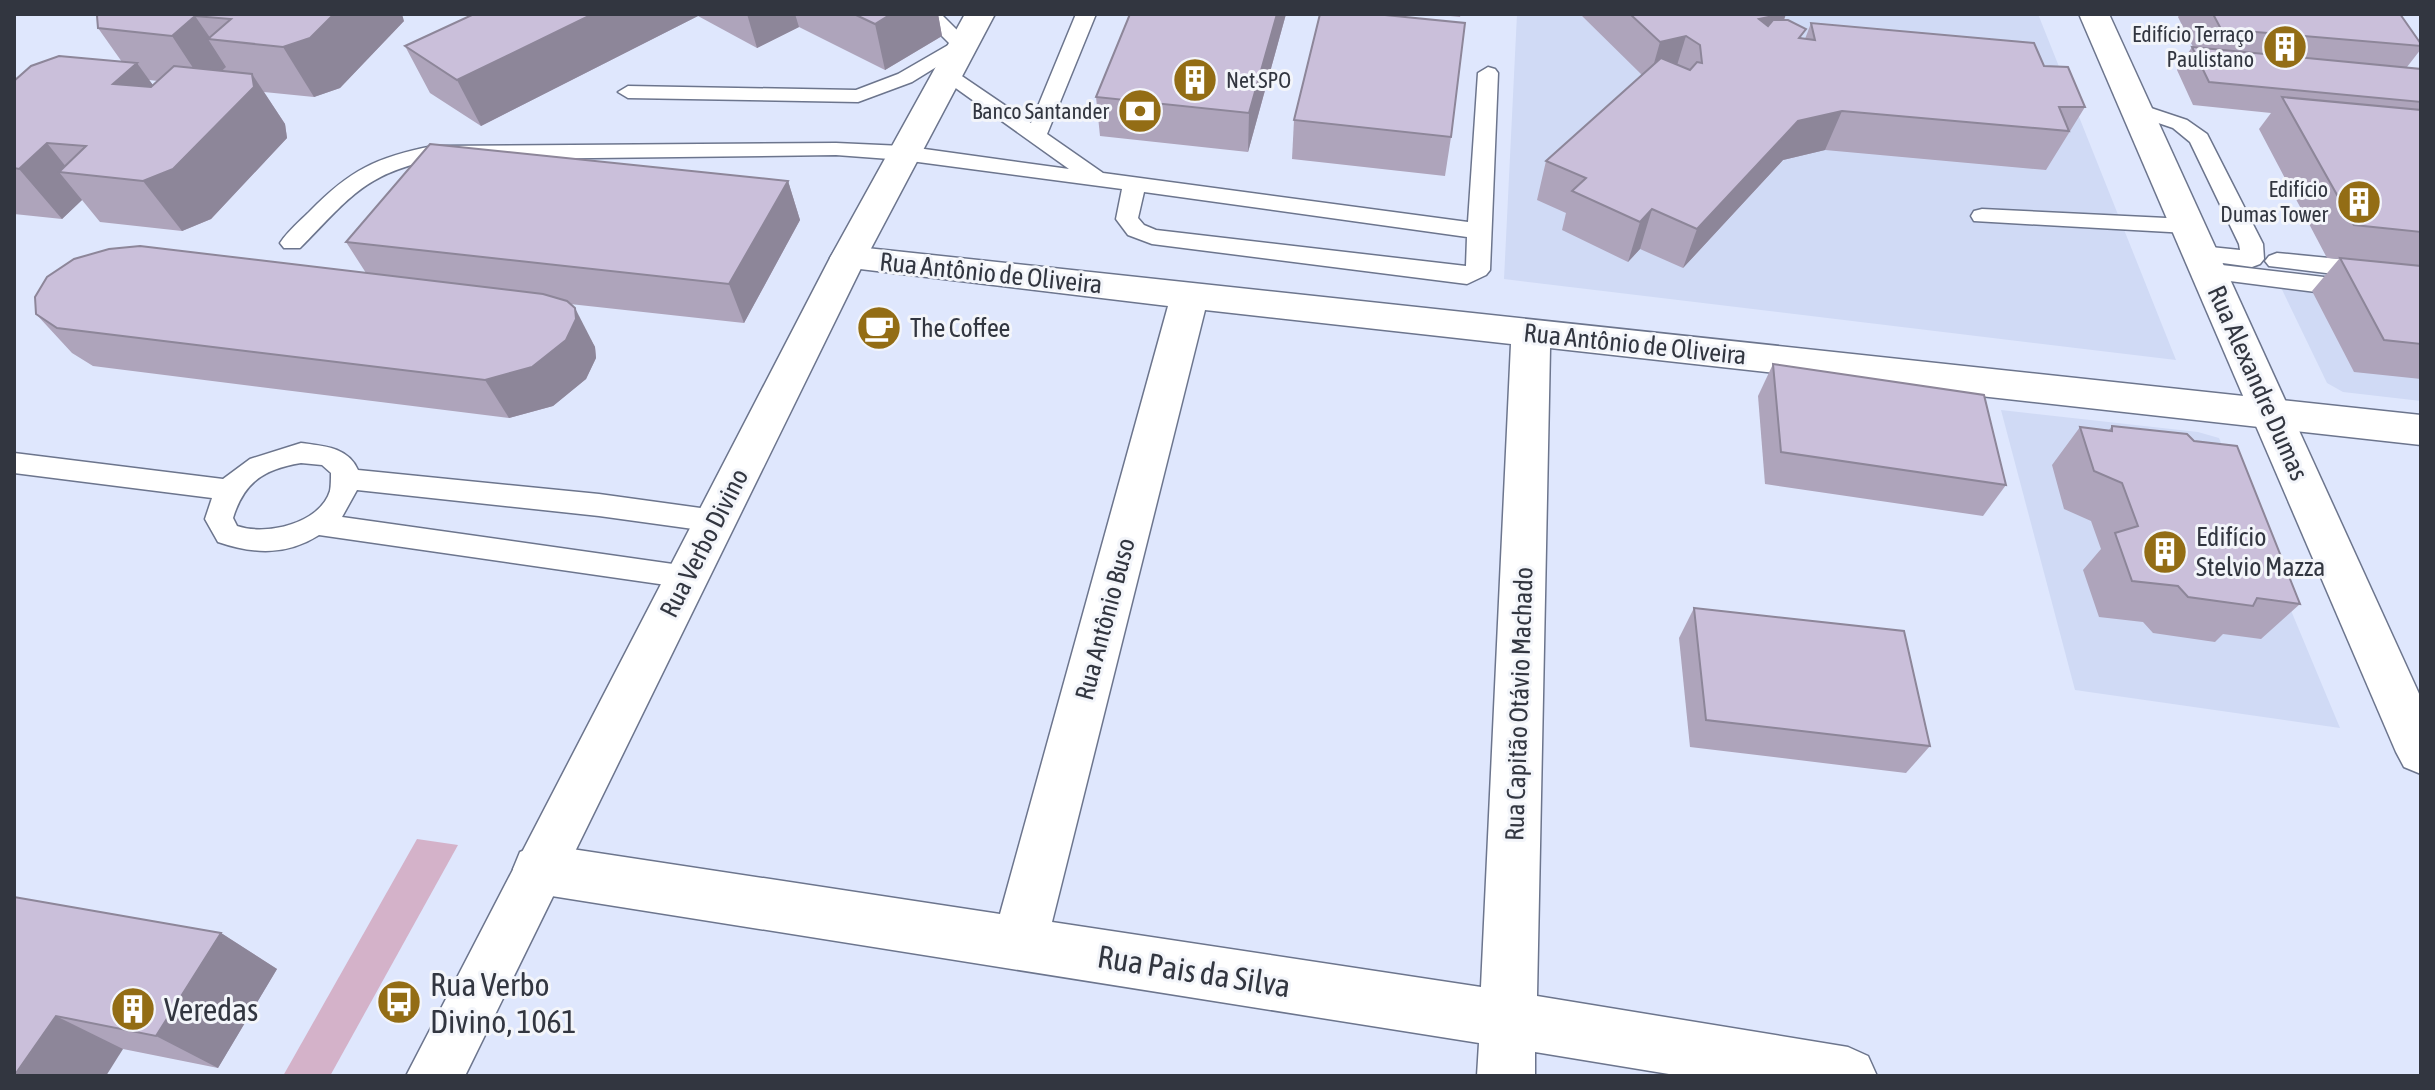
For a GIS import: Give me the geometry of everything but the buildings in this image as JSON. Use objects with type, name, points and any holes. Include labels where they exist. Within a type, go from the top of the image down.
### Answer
[{"type":"street","name":"Rua Verbo Divino","points":[[435,1076],[848,258],[980,14]]},
{"type":"street","name":"Rua Alexandre Dumas","points":[[2094,14],[2421,752]]},
{"type":"street","name":"Rua Antônio de Oliveira","points":[[848,258],[2421,430]]},
{"type":"street","name":"Rua Antônio Buso","points":[[1019,944],[1190,295]]},
{"type":"street","name":"Rua Capitão Otávio Machado","points":[[1506,1076],[1531,332]]},
{"type":"street","name":"Rua Pais da Silva","points":[[539,869],[1848,1076]]},
{"type":"lane","points":[[628,92],[858,96],[898,72],[962,45],[930,14]]},
{"type":"lane","points":[[1036,135],[1086,14]]},
{"type":"lane","points":[[898,72],[939,87],[1036,135],[1098,179]]},
{"type":"lane","points":[[1134,185],[1127,219],[1136,230],[1152,237],[1467,276],[1478,270],[1488,73]]},
{"type":"lane","points":[[2136,109],[2180,124],[2199,139],[2251,244],[2252,259]]},
{"type":"lane","points":[[292,243],[372,170],[433,153],[836,149],[903,153],[1479,231]]},
{"type":"lane","points":[[1982,216],[2252,259],[2350,268]]},
{"type":"lane","points":[[2199,250],[2324,285]]},
{"type":"lane","points":[[301,453],[316,453],[339,461],[347,479],[339,503],[316,524],[291,536],[265,543],[237,540],[220,524],[219,514],[229,490],[239,479],[268,461],[301,453]]},
{"type":"lane","points":[[14,463],[229,490]]},
{"type":"lane","points":[[347,479],[599,505],[715,521]]},
{"type":"lane","points":[[316,524],[687,577]]},
{"type":"shaded area","points":[[1517,14],[2038,14],[2176,360],[1504,279]]},
{"type":"shaded area","points":[[2274,273],[2421,288],[2421,401],[2343,392],[2327,383]]},
{"type":"shaded area","points":[[2001,410],[2198,432],[2219,438],[2340,728],[2075,690]]},
{"type":"shaded area","points":[[417,839],[458,845],[330,1076],[283,1076]]},
{"type":"place","name":"Edifício Terraço Paulistano","points":[[2285,47]]},
{"type":"place","name":"Net SPO","points":[[1195,80]]},
{"type":"place","name":"Banco Santander","points":[[1140,111]]},
{"type":"place","name":"Edifício Dumas Tower","points":[[2359,202]]},
{"type":"place","name":"The Coffee","points":[[879,328]]},
{"type":"place","name":"Edifício Stelvio Mazza","points":[[2165,552]]},
{"type":"place","name":"Rua Verbo Divino, 1061","points":[[399,1002]]},
{"type":"place","name":"Veredas","points":[[133,1009]]}]
